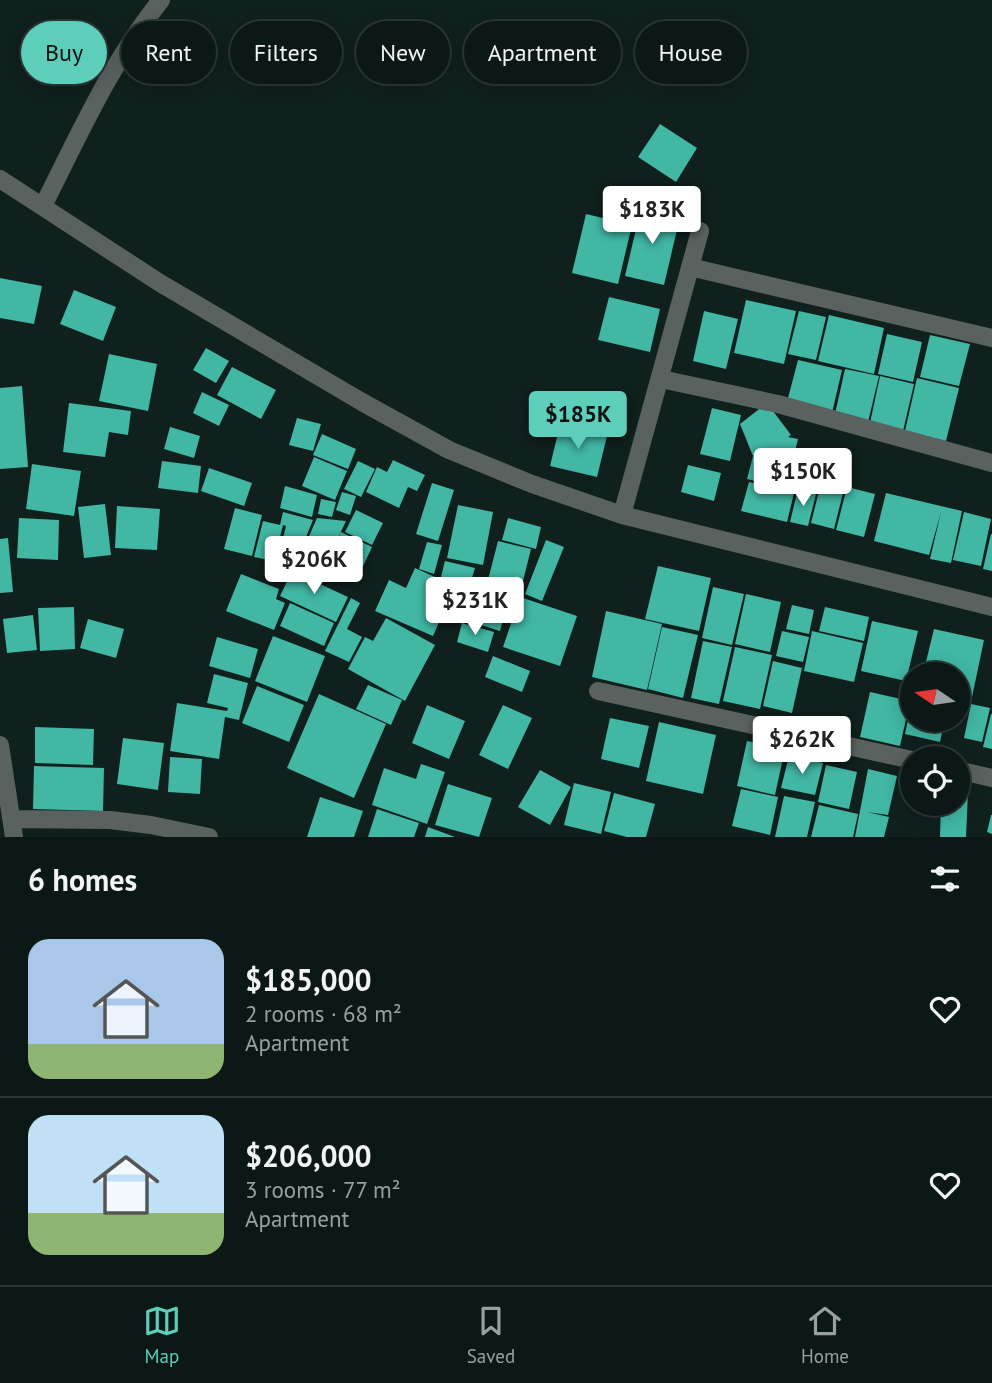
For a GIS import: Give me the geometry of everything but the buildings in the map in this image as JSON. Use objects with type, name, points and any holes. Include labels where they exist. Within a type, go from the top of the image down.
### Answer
[{"type":"street","points":[[43,206],[106,81],[161,0]]},
{"type":"street","points":[[0,179],[160,283],[449,450],[532,484],[622,515],[992,607]]},
{"type":"street","points":[[622,515],[700,231]]},
{"type":"street","points":[[690,267],[992,338]]},
{"type":"street","points":[[661,379],[778,404],[992,463]]},
{"type":"street","points":[[598,691],[900,757]]},
{"type":"street","points":[[0,745],[13,828],[110,820],[209,837]]},
{"type":"street","points":[[970,773],[992,778]]}]
